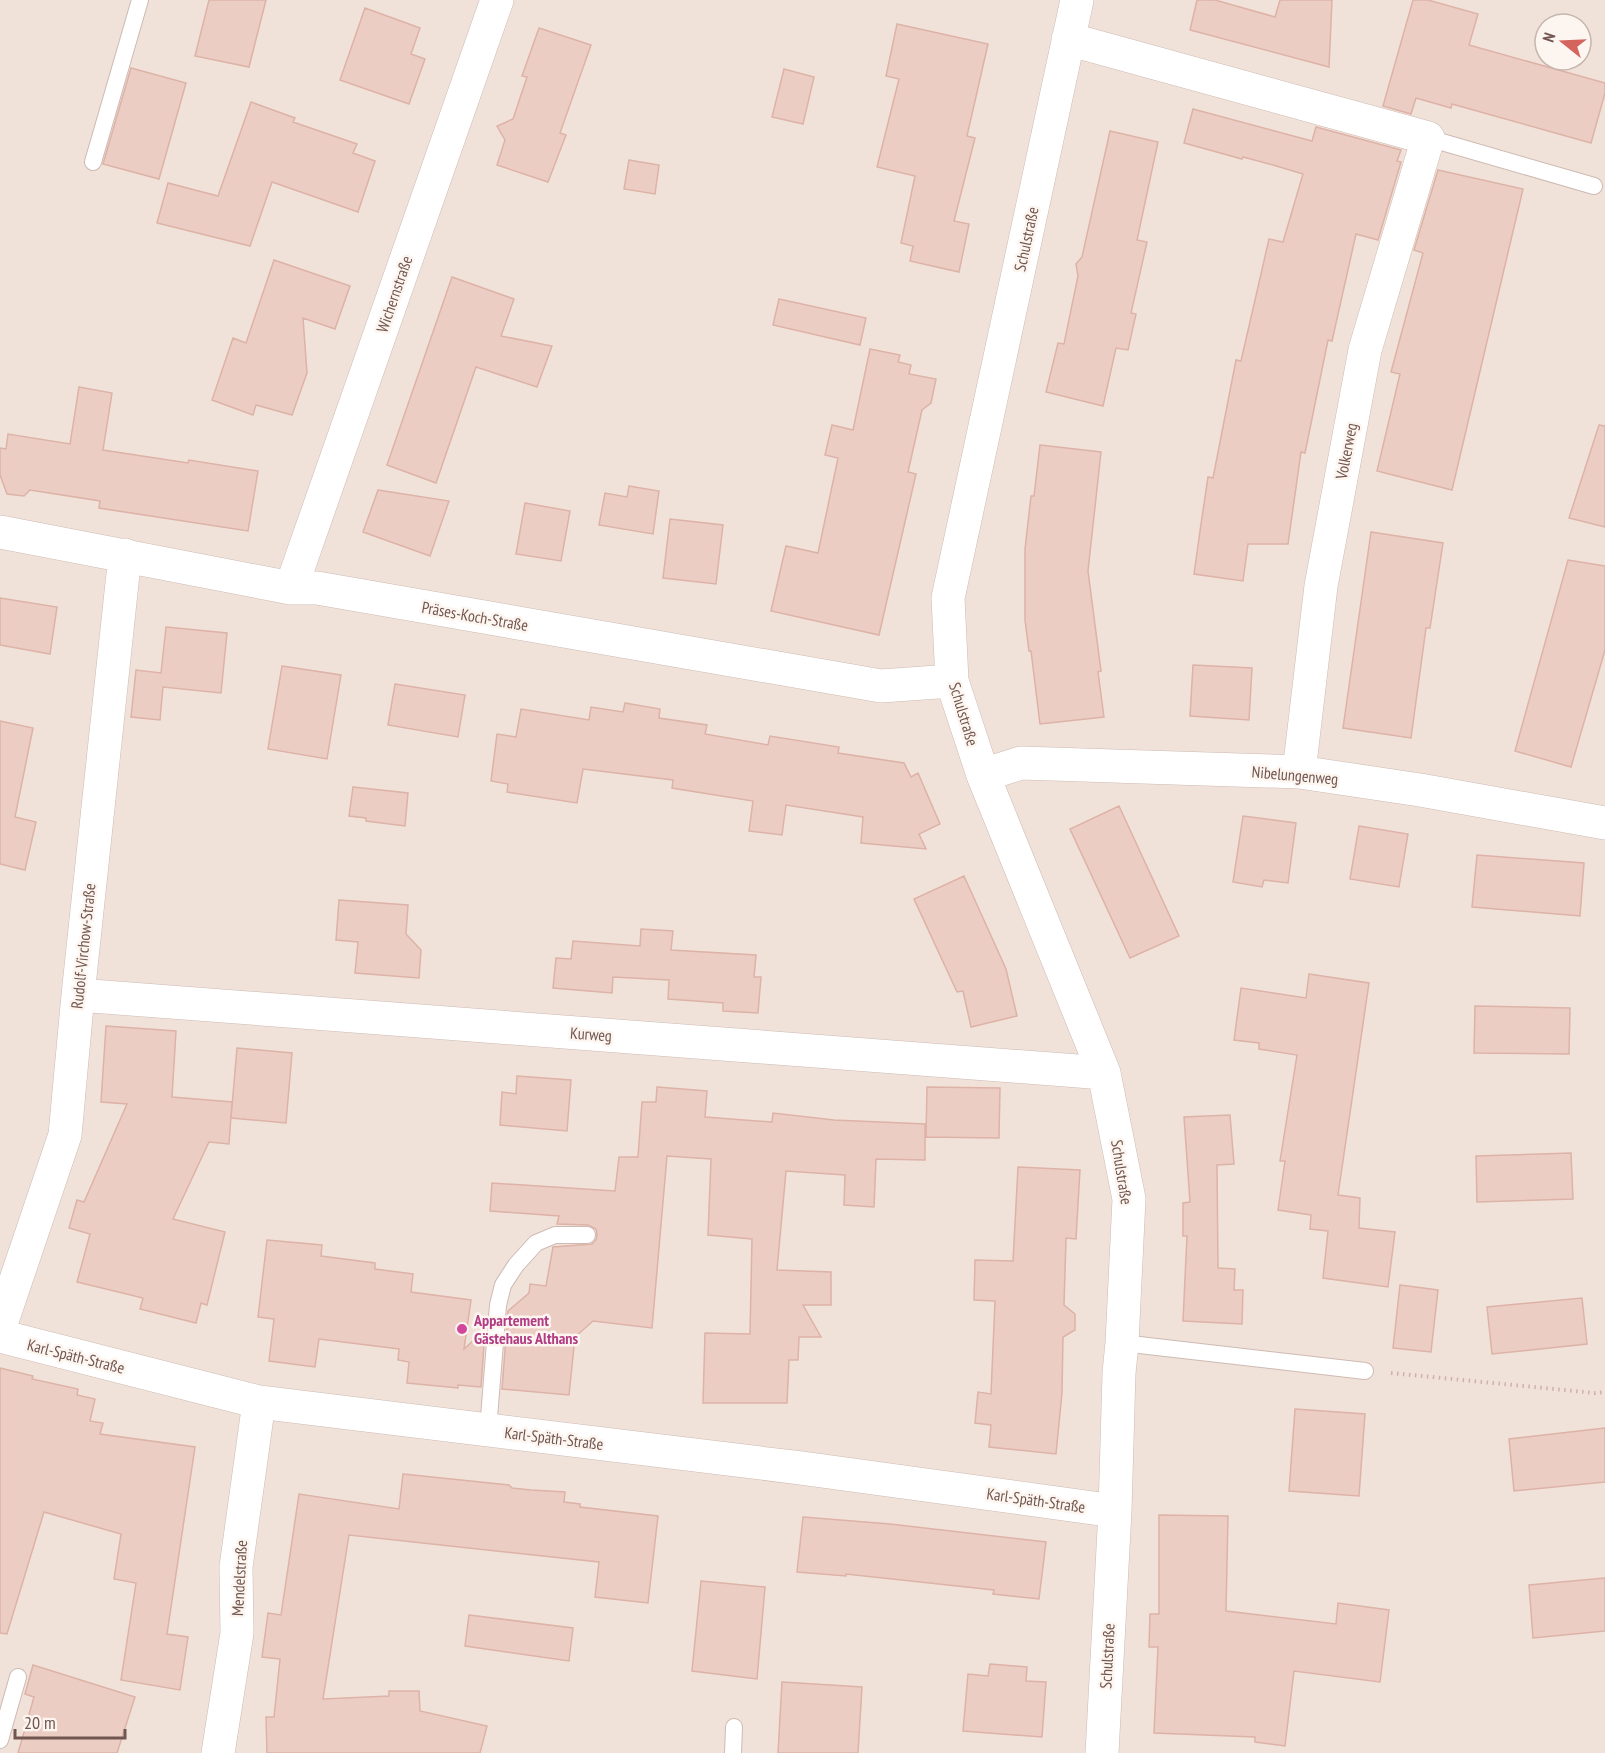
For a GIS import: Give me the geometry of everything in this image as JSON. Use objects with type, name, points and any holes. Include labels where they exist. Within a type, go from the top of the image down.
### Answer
[{"type":"street","name":"Wichernstraße","points":[[291,588],[497,0]]},
{"type":"street","name":"Schulstraße","points":[[1077,0],[948,598],[952,681],[983,775],[1104,1073],[1129,1199],[1102,1753]]},
{"type":"street","points":[[1068,39],[1428,138]]},
{"type":"street","name":"Volkerweg","points":[[1299,772],[1321,586],[1365,350],[1428,138]]},
{"type":"street","name":"Präses-Koch-Straße","points":[[0,532],[291,588],[317,588],[881,686],[952,681]]},
{"type":"street","name":"Rudolf-Virchow-Straße","points":[[0,1327],[65,1135],[125,555]]},
{"type":"street","name":"Nibelungenweg","points":[[983,775],[1021,763],[1299,772],[1420,790],[1605,823]]},
{"type":"street","name":"Kurweg","points":[[78,995],[1104,1073]]},
{"type":"street","name":"Karl-Späth-Straße","points":[[0,1336],[259,1402],[790,1466],[1114,1510]]},
{"type":"street","name":"Mendelstraße","points":[[218,1753],[237,1633],[236,1567],[259,1402]]},
{"type":"lane","points":[[93,162],[140,0]]},
{"type":"lane","points":[[1428,138],[1594,186]]},
{"type":"lane","points":[[488,1430],[498,1305],[502,1285],[536,1243],[555,1235],[587,1235]]},
{"type":"lane","points":[[1122,1343],[1365,1371]]},
{"type":"lane","points":[[0,1740],[18,1677]]},
{"type":"lane","points":[[733,1753],[734,1726]]},
{"type":"path","points":[[1365,1371],[1605,1392]]},
{"type":"shaded area","points":[[0,0],[1605,0],[1605,1753],[0,1753]]},
{"type":"building","points":[[209,0],[266,0],[249,67],[195,56]]},
{"type":"building","points":[[1197,0],[1215,0],[1275,17],[1280,0],[1332,0],[1329,67],[1190,30]]},
{"type":"building","points":[[1413,0],[1428,0],[1478,14],[1469,45],[1533,63],[1533,72],[1566,72],[1605,83],[1605,93],[1591,143],[1452,104],[1451,108],[1416,98],[1411,114],[1383,106]]},
{"type":"building","points":[[365,8],[420,28],[411,54],[425,59],[409,104],[340,80]]},
{"type":"building","points":[[897,24],[988,44],[967,136],[975,138],[954,221],[969,224],[959,272],[910,261],[913,246],[901,243],[915,176],[877,167],[899,79],[886,76]]},
{"type":"building","points":[[539,28],[591,45],[560,133],[566,135],[548,182],[497,165],[505,140],[497,126],[513,119],[527,77],[522,76]]},
{"type":"building","points":[[131,68],[186,83],[159,179],[103,164]]},
{"type":"building","points":[[784,69],[814,77],[803,124],[772,117]]},
{"type":"building","points":[[251,102],[295,118],[293,122],[357,144],[353,153],[375,161],[358,212],[272,182],[250,246],[157,223],[168,183],[218,196]]},
{"type":"building","points":[[1193,109],[1312,141],[1316,127],[1401,150],[1397,161],[1401,162],[1378,240],[1356,234],[1332,341],[1328,340],[1305,453],[1301,452],[1288,544],[1248,544],[1243,581],[1194,574],[1200,531],[1208,477],[1213,478],[1236,360],[1241,361],[1269,239],[1283,242],[1303,174],[1184,143]]},
{"type":"building","points":[[1110,131],[1158,142],[1137,240],[1147,242],[1131,313],[1136,314],[1128,350],[1116,348],[1103,406],[1046,392],[1058,343],[1064,344],[1078,276],[1076,264],[1082,257]]},
{"type":"building","points":[[629,160],[659,165],[655,194],[624,189]]},
{"type":"building","points":[[1438,170],[1523,189],[1452,490],[1377,471],[1400,374],[1391,372],[1423,253],[1414,250]]},
{"type":"building","points":[[274,260],[350,286],[335,329],[303,318],[307,373],[292,415],[256,405],[253,415],[212,400],[233,338],[246,343]]},
{"type":"building","points":[[452,277],[514,299],[501,336],[552,346],[537,387],[476,367],[436,483],[387,465]]},
{"type":"building","points":[[779,299],[866,318],[860,345],[773,325]]},
{"type":"building","points":[[870,349],[900,355],[898,362],[911,365],[909,374],[936,379],[931,403],[922,410],[908,472],[916,474],[879,635],[771,611],[786,546],[818,553],[838,458],[825,455],[832,425],[853,430]]},
{"type":"building","points":[[79,387],[112,393],[103,450],[258,471],[248,531],[99,508],[100,501],[30,490],[24,496],[7,494],[0,475],[0,448],[6,449],[8,434],[70,444]]},
{"type":"building","points":[[1599,425],[1605,426],[1605,527],[1569,518]]},
{"type":"building","points":[[1040,445],[1101,452],[1088,571],[1101,671],[1098,672],[1104,717],[1040,724],[1025,620],[1025,549]]},
{"type":"building","points":[[629,486],[659,491],[653,534],[599,525],[605,493],[627,497]]},
{"type":"building","points":[[378,490],[449,501],[430,556],[363,532]]},
{"type":"building","points":[[525,503],[570,511],[561,561],[516,554]]},
{"type":"building","points":[[670,519],[723,525],[716,584],[663,578]]},
{"type":"building","points":[[1371,532],[1443,543],[1430,628],[1426,628],[1411,738],[1343,728]]},
{"type":"building","points":[[1568,560],[1605,566],[1605,650],[1571,767],[1515,751]]},
{"type":"building","points":[[0,598],[57,607],[50,654],[0,645]]},
{"type":"building","points":[[166,627],[227,633],[221,693],[163,687],[160,720],[131,717],[136,670],[161,673]]},
{"type":"building","points":[[1193,665],[1252,668],[1249,720],[1190,716]]},
{"type":"building","points":[[282,666],[341,675],[327,759],[268,749]]},
{"type":"building","points":[[395,684],[465,695],[458,737],[388,725]]},
{"type":"building","points":[[625,703],[660,709],[659,718],[707,725],[705,734],[768,745],[770,736],[839,747],[838,753],[904,763],[911,777],[918,773],[940,824],[919,834],[926,849],[861,843],[863,817],[786,805],[782,835],[749,831],[753,801],[672,788],[673,780],[583,769],[577,803],[507,792],[508,784],[491,781],[497,734],[516,737],[521,709],[589,720],[591,707],[623,712]]},
{"type":"building","points":[[0,721],[33,728],[15,817],[36,822],[25,870],[0,864]]},
{"type":"building","points":[[353,787],[408,793],[405,826],[366,821],[366,818],[349,816]]},
{"type":"building","points":[[1119,806],[1179,936],[1130,958],[1070,829]]},
{"type":"building","points":[[1243,816],[1296,823],[1288,883],[1264,880],[1262,887],[1233,882]]},
{"type":"building","points":[[1359,826],[1408,834],[1399,887],[1350,879]]},
{"type":"building","points":[[1477,855],[1584,863],[1580,916],[1472,907]]},
{"type":"building","points":[[964,876],[1006,969],[1017,1016],[971,1027],[963,991],[957,992],[914,899]]},
{"type":"building","points":[[339,900],[408,905],[406,934],[421,950],[419,978],[355,973],[358,942],[336,940]]},
{"type":"building","points":[[641,929],[673,931],[671,950],[756,955],[754,977],[761,977],[758,1013],[723,1011],[723,1003],[668,999],[669,980],[613,977],[612,993],[553,988],[556,958],[571,959],[573,941],[640,946]]},
{"type":"building","points":[[1309,974],[1369,983],[1338,1195],[1360,1198],[1359,1228],[1395,1232],[1388,1287],[1323,1278],[1328,1231],[1310,1229],[1311,1215],[1278,1210],[1285,1161],[1280,1161],[1297,1055],[1259,1049],[1259,1043],[1234,1040],[1241,988],[1306,998]]},
{"type":"building","points":[[1475,1006],[1570,1008],[1569,1054],[1474,1053]]},
{"type":"building","points":[[106,1026],[176,1031],[172,1097],[232,1102],[229,1144],[209,1142],[173,1219],[225,1232],[207,1305],[201,1303],[196,1323],[140,1309],[143,1298],[77,1282],[90,1234],[69,1228],[77,1200],[84,1202],[127,1104],[101,1102]]},
{"type":"building","points":[[237,1048],[292,1053],[286,1123],[231,1118]]},
{"type":"building","points":[[517,1076],[571,1080],[567,1131],[500,1125],[502,1092],[516,1094]]},
{"type":"building","points":[[657,1087],[707,1091],[705,1117],[772,1122],[773,1113],[834,1120],[925,1124],[925,1160],[876,1159],[874,1207],[844,1205],[845,1175],[786,1171],[777,1270],[831,1272],[831,1305],[803,1305],[821,1337],[799,1337],[798,1360],[789,1360],[787,1403],[703,1403],[705,1333],[750,1334],[752,1239],[708,1235],[711,1159],[667,1156],[652,1328],[593,1321],[575,1337],[569,1395],[502,1389],[508,1311],[529,1293],[530,1284],[546,1286],[553,1247],[592,1244],[597,1234],[596,1229],[588,1225],[557,1224],[559,1216],[490,1211],[492,1183],[615,1191],[619,1157],[638,1157],[642,1102],[656,1102]]},
{"type":"building","points":[[927,1087],[1000,1088],[999,1138],[926,1137]]},
{"type":"building","points":[[1230,1115],[1234,1164],[1217,1165],[1218,1268],[1235,1269],[1234,1290],[1243,1290],[1242,1324],[1183,1321],[1187,1236],[1183,1236],[1183,1203],[1190,1202],[1184,1117]]},
{"type":"building","points":[[1571,1153],[1573,1199],[1477,1202],[1476,1156]]},
{"type":"building","points":[[1018,1167],[1080,1170],[1076,1239],[1066,1238],[1064,1305],[1075,1314],[1075,1330],[1063,1337],[1062,1393],[1056,1454],[989,1447],[991,1425],[975,1423],[978,1392],[991,1394],[995,1301],[974,1300],[975,1260],[1013,1261]]},
{"type":"building","points":[[267,1240],[322,1245],[321,1256],[375,1263],[375,1269],[413,1274],[411,1292],[471,1300],[464,1349],[485,1330],[481,1387],[458,1385],[458,1388],[407,1383],[409,1362],[398,1360],[399,1349],[319,1339],[315,1367],[269,1361],[274,1319],[258,1317]]},
{"type":"building","points":[[1400,1285],[1438,1290],[1431,1352],[1393,1348]]},
{"type":"building","points":[[1582,1298],[1587,1344],[1492,1354],[1487,1307]]},
{"type":"building","points":[[0,1368],[33,1376],[32,1379],[78,1389],[77,1395],[95,1399],[90,1421],[103,1423],[100,1434],[195,1447],[167,1634],[188,1637],[180,1690],[121,1680],[136,1583],[114,1579],[121,1534],[44,1512],[7,1634],[0,1633]]},
{"type":"building","points":[[1295,1409],[1365,1414],[1359,1496],[1289,1491]]},
{"type":"building","points":[[1605,1428],[1605,1482],[1514,1491],[1509,1439]]},
{"type":"building","points":[[403,1474],[509,1485],[512,1488],[565,1492],[564,1502],[580,1504],[580,1507],[658,1516],[648,1603],[595,1597],[599,1562],[349,1535],[323,1699],[389,1696],[389,1691],[419,1691],[420,1711],[487,1726],[480,1753],[267,1753],[266,1717],[274,1717],[280,1659],[262,1657],[268,1613],[281,1615],[299,1494],[399,1509]]},
{"type":"building","points":[[1159,1515],[1228,1516],[1226,1611],[1336,1624],[1338,1603],[1389,1610],[1380,1682],[1294,1671],[1285,1746],[1255,1742],[1255,1737],[1154,1733],[1158,1647],[1149,1647],[1150,1614],[1159,1614]]},
{"type":"building","points":[[803,1517],[890,1524],[1046,1542],[1039,1599],[993,1594],[994,1590],[846,1574],[846,1576],[797,1572]]},
{"type":"building","points":[[1605,1578],[1605,1631],[1533,1638],[1529,1585]]},
{"type":"building","points":[[701,1581],[765,1587],[757,1679],[692,1671]]},
{"type":"building","points":[[469,1615],[573,1628],[569,1661],[465,1646]]},
{"type":"building","points":[[990,1664],[1027,1667],[1026,1681],[1046,1682],[1042,1737],[963,1731],[968,1674],[988,1676]]},
{"type":"building","points":[[33,1665],[135,1697],[117,1753],[18,1753],[34,1697],[25,1694]]},
{"type":"building","points":[[782,1682],[862,1687],[858,1753],[778,1753]]},
{"type":"place","name":"Appartement Gästehaus Althans","points":[[462,1329]]}]
